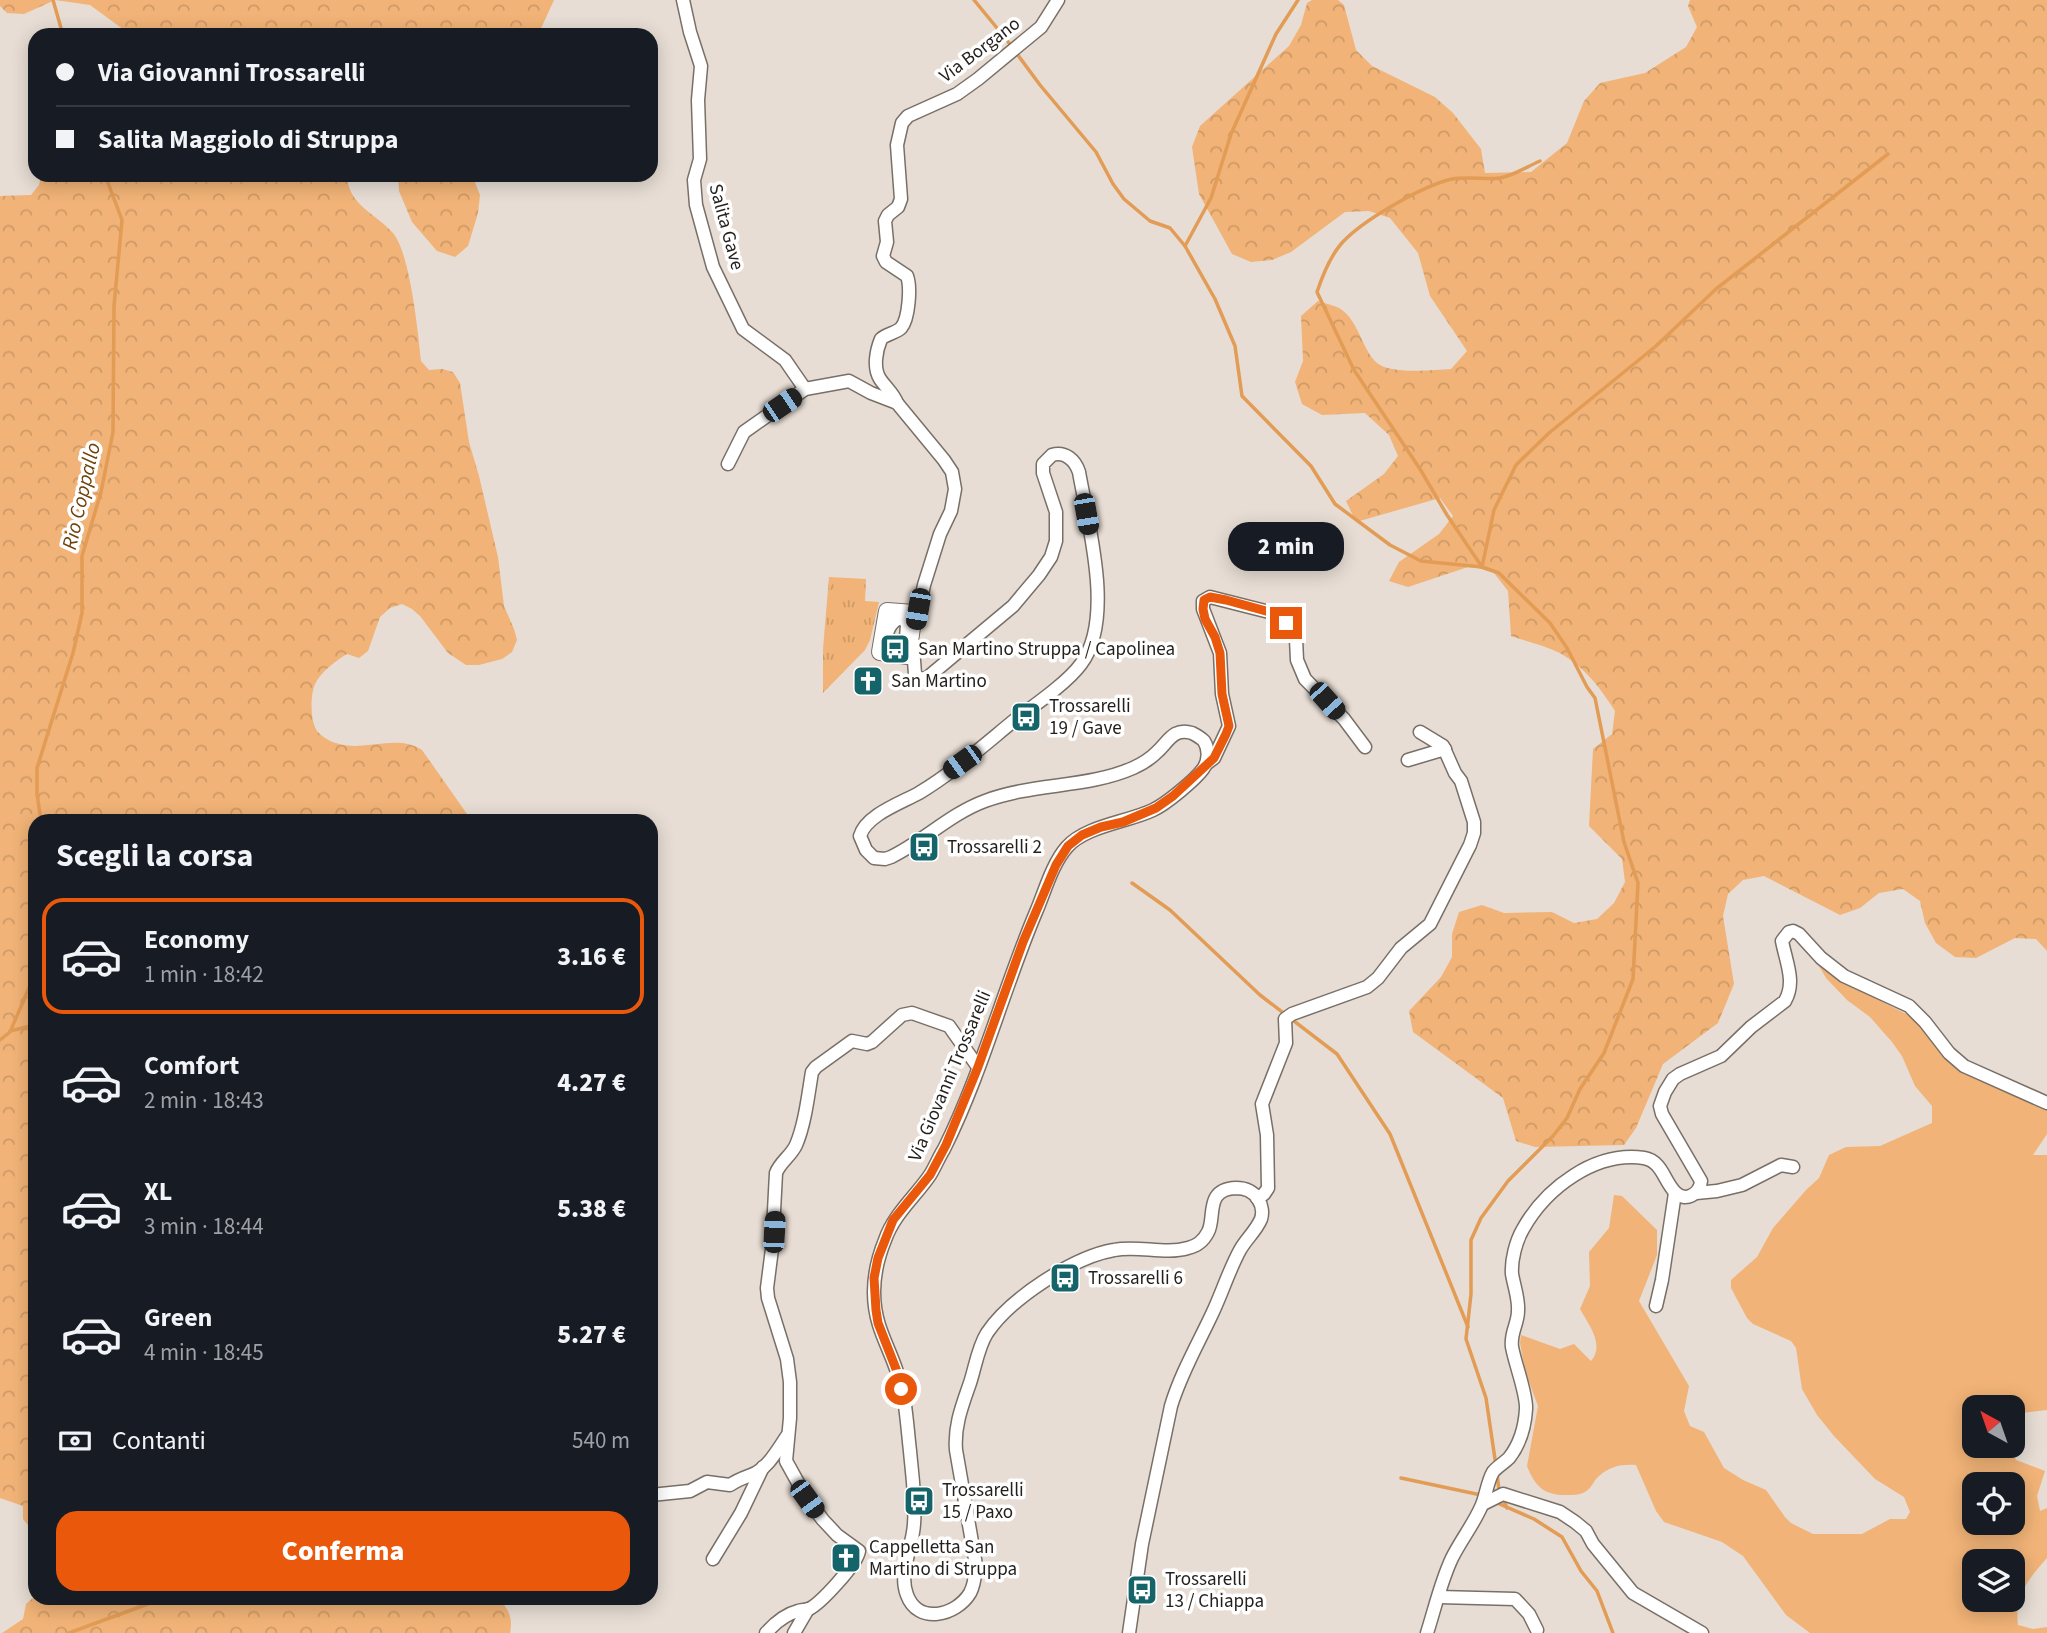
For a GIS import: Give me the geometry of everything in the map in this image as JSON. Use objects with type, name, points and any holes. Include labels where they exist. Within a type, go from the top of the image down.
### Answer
[{"type":"street","name":"Salita Gave","points":[[683,0],[701,66],[698,100],[700,159],[694,180],[696,205],[713,267],[743,329],[785,360],[805,389]]},
{"type":"street","name":"Via Borgano","points":[[897,403],[879,377],[876,364],[881,339],[903,325],[909,295],[907,276],[886,262],[883,256],[887,242],[884,224],[901,199],[897,145],[902,122],[908,116],[957,94],[978,79],[1041,27],[1058,0]]},
{"type":"street","points":[[727,464],[744,432],[805,389],[849,381],[897,403],[944,460],[952,472],[955,489],[951,511],[940,534],[919,606],[911,658],[920,679],[928,677],[999,619],[1027,590],[1051,557],[1056,541],[1056,512],[1043,468],[1049,457],[1061,453],[1072,460],[1079,472],[1097,580],[1098,606],[1091,645],[1081,665],[977,752],[920,792],[867,823],[860,836],[863,846],[874,858],[891,857],[957,814],[982,802],[1015,792],[1123,772],[1145,762],[1175,733],[1182,731],[1196,735],[1205,743],[1208,756],[1206,764]]},
{"type":"street","name":"Via Giovanni Trossarelli","points":[[1257,1198],[1250,1191],[1227,1189],[1212,1204],[1208,1231],[1202,1240],[1192,1247],[1171,1251],[1126,1248],[1111,1250],[1085,1260],[1022,1296],[1003,1313],[985,1336],[955,1433],[976,1565],[974,1586],[961,1604],[947,1613],[938,1615],[922,1612],[906,1593],[904,1573],[913,1539],[915,1518],[910,1451],[898,1374],[878,1323],[874,1278],[893,1220],[930,1175],[946,1145],[978,1067],[1023,942],[1056,865],[1068,846],[1082,835],[1156,808],[1214,758],[1229,726],[1222,694],[1220,653],[1205,619],[1202,603],[1210,597],[1273,613],[1286,623],[1296,639],[1297,660],[1306,679],[1366,747]]},
{"type":"street","points":[[1129,1633],[1142,1544],[1177,1386],[1240,1250],[1260,1220],[1262,1207],[1257,1198],[1266,1192],[1268,1178],[1267,1135],[1262,1104],[1286,1043],[1284,1019],[1373,983],[1402,948],[1430,925],[1470,845],[1474,827],[1461,780],[1450,764],[1445,749],[1420,732]]},
{"type":"street","points":[[1408,760],[1445,749]]},
{"type":"street","points":[[1696,1193],[1701,1181],[1662,1114],[1661,1099],[1673,1079],[1721,1056],[1751,1027],[1785,1001],[1790,991],[1790,982],[1782,942],[1788,932],[1799,934],[1821,958],[1844,976],[1909,1006],[1949,1053],[1964,1066],[2047,1103]]},
{"type":"street","points":[[794,1633],[808,1609],[850,1569],[859,1551],[837,1535],[807,1499],[786,1461],[791,1398],[788,1368],[767,1288],[776,1173],[779,1165],[797,1143],[814,1070],[852,1041],[872,1042],[902,1015],[912,1013],[949,1026],[978,1067]]},
{"type":"street","points":[[1427,1633],[1452,1557],[1483,1504],[1493,1472],[1509,1458],[1522,1434],[1527,1406],[1512,1345],[1518,1311],[1512,1272],[1516,1246],[1526,1223],[1540,1204],[1580,1171],[1611,1161],[1640,1157],[1652,1160],[1675,1193],[1684,1197],[1742,1185],[1782,1165],[1793,1167]]},
{"type":"street","points":[[1656,1306],[1675,1193]]},
{"type":"street","points":[[713,1559],[741,1513],[763,1467],[787,1436]]},
{"type":"street","points":[[658,1494],[690,1492],[707,1482],[730,1485],[763,1467]]},
{"type":"street","points":[[1483,1504],[1503,1494],[1560,1512],[1586,1531],[1593,1544],[1633,1593],[1702,1633]]},
{"type":"street","points":[[1439,1597],[1515,1599],[1529,1614],[1537,1630]]},
{"type":"street","points":[[766,1633],[794,1612],[808,1609]]},
{"type":"green space","points":[[0,0],[55,0],[24,14],[7,13],[0,6]]},
{"type":"green space","points":[[55,0],[554,0],[541,28],[121,28],[90,5]]},
{"type":"green space","points":[[1312,0],[1338,0],[1344,5],[1356,50],[1372,66],[1435,97],[1453,113],[1481,149],[1485,173],[1531,172],[1567,143],[1584,101],[1600,83],[1645,73],[1686,47],[1697,27],[1688,6],[1690,0],[2047,0],[2047,951],[2036,939],[2015,938],[1976,958],[1955,957],[1936,943],[1925,923],[1920,901],[1903,889],[1879,893],[1860,908],[1840,915],[1764,876],[1743,880],[1728,894],[1723,916],[1734,984],[1718,1023],[1663,1064],[1636,1128],[1624,1145],[1535,1147],[1516,1141],[1503,1098],[1413,1032],[1409,1011],[1441,977],[1452,957],[1452,934],[1459,912],[1482,905],[1504,913],[1552,912],[1574,923],[1597,919],[1614,903],[1625,882],[1622,859],[1589,826],[1593,749],[1612,734],[1615,711],[1596,684],[1572,661],[1548,648],[1511,636],[1508,591],[1494,573],[1471,566],[1408,587],[1389,581],[1399,562],[1439,534],[1453,516],[1440,498],[1356,522],[1346,501],[1384,474],[1398,456],[1389,435],[1365,413],[1322,415],[1302,404],[1295,382],[1303,361],[1301,316],[1318,301],[1339,308],[1352,320],[1374,360],[1395,370],[1451,369],[1467,351],[1430,296],[1418,253],[1390,218],[1369,211],[1345,212],[1291,252],[1272,260],[1251,262],[1232,254],[1199,194],[1192,147],[1200,126],[1289,46],[1301,25],[1307,3]]},
{"type":"green space","points":[[40,182],[348,182],[357,201],[393,233],[399,243],[409,275],[421,361],[429,370],[453,372],[460,383],[469,442],[498,557],[504,606],[517,640],[512,652],[502,659],[479,665],[466,665],[448,653],[420,616],[402,604],[390,608],[380,617],[368,651],[359,658],[347,654],[338,660],[321,675],[313,689],[312,716],[315,728],[321,735],[347,745],[402,743],[422,750],[467,814],[28,814],[28,1525],[23,1519],[23,1506],[0,1498],[0,196],[31,195]]},
{"type":"green space","points":[[398,182],[475,182],[480,195],[478,213],[468,246],[455,257],[437,251],[412,222],[399,191]]},
{"type":"green space","points":[[829,577],[866,579],[865,601],[879,602],[865,650],[823,693],[823,649]]},
{"type":"green space","points":[[1816,961],[1841,981],[1914,1018],[1957,1066],[2004,1091],[2047,1109],[2047,1134],[2033,1155],[2047,1155],[2047,1410],[2025,1413],[2025,1395],[1962,1395],[1962,1458],[2015,1458],[2045,1471],[2037,1496],[2040,1511],[2047,1508],[2047,1558],[2025,1586],[2025,1549],[1962,1549],[1962,1612],[2017,1612],[2018,1625],[2033,1629],[2047,1627],[2047,1633],[1810,1633],[1786,1615],[1743,1556],[1722,1542],[1664,1522],[1656,1511],[1636,1465],[1612,1468],[1599,1476],[1585,1492],[1570,1495],[1553,1494],[1542,1489],[1527,1466],[1538,1406],[1525,1371],[1521,1335],[1560,1349],[1574,1344],[1591,1361],[1595,1355],[1596,1342],[1580,1309],[1590,1286],[1589,1252],[1609,1228],[1614,1195],[1622,1196],[1657,1230],[1657,1255],[1639,1301],[1689,1386],[1684,1411],[1690,1426],[1704,1432],[1724,1468],[1766,1490],[1791,1523],[1813,1534],[1862,1534],[1890,1519],[1906,1519],[1910,1512],[1904,1497],[1875,1479],[1817,1415],[1802,1389],[1796,1348],[1791,1341],[1753,1324],[1731,1288],[1731,1280],[1757,1257],[1773,1228],[1819,1178],[1829,1155],[1846,1147],[1880,1146],[1932,1123],[1932,1106],[1915,1086],[1902,1056],[1870,1017],[1847,1000],[1826,978]]},
{"type":"green space","points":[[26,1604],[504,1605],[509,1614],[511,1628],[510,1633],[2,1633],[23,1619]]},
{"type":"waterway","name":"Rio Coppallo","points":[[53,0],[61,28]]},
{"type":"waterway","points":[[974,0],[1096,152],[1124,199],[1150,221],[1170,228],[1185,246],[1215,299],[1235,346],[1242,396],[1311,466],[1335,504],[1390,545],[1421,561],[1482,567],[1499,573],[1550,623],[1595,698],[1624,842],[1638,883],[1633,979],[1604,1053],[1580,1089],[1567,1118],[1508,1181],[1481,1218],[1471,1240],[1471,1294],[1466,1339],[1486,1398],[1496,1466]]},
{"type":"waterway","points":[[1185,246],[1211,198],[1231,134],[1276,34],[1298,0]]},
{"type":"waterway","points":[[1482,567],[1494,510],[1516,465],[1549,433],[1656,346],[1716,289],[1888,154]]},
{"type":"waterway","points":[[1482,567],[1354,370],[1317,292],[1330,261],[1341,244],[1363,225],[1393,206],[1425,189],[1452,179],[1500,178],[1540,161]]},
{"type":"waterway","name":"Rio Coppallo","points":[[40,814],[37,768],[73,653],[82,613],[82,556],[101,492],[113,432],[114,306],[122,220],[108,182]]},
{"type":"waterway","points":[[1132,883],[1170,910],[1260,995],[1337,1054],[1390,1134],[1468,1327]]},
{"type":"waterway","name":"Rio Coppallo","points":[[0,1040],[10,1032],[28,990]]},
{"type":"waterway","points":[[10,1031],[28,1027]]},
{"type":"waterway","points":[[1497,1474],[1499,1490],[1507,1508]]},
{"type":"waterway","points":[[1401,1478],[1481,1495]]},
{"type":"waterway","points":[[1495,1502],[1534,1519],[1562,1537],[1581,1571],[1597,1591],[1613,1633]]},
{"type":"waterway","points":[[69,1633],[145,1605]]},
{"type":"place","name":"San Martino Struppa / Capolinea","points":[[895,649]]},
{"type":"place","name":"San Martino","points":[[868,681]]},
{"type":"place","name":"Trossarelli 19 / Gave","points":[[1026,717]]},
{"type":"place","name":"Trossarelli 2","points":[[924,847]]},
{"type":"place","name":"Trossarelli 6","points":[[1065,1278]]},
{"type":"place","name":"Trossarelli 15 / Paxo","points":[[919,1501]]},
{"type":"place","name":"Cappelletta San Martino di Struppa","points":[[846,1558]]},
{"type":"place","name":"Trossarelli 13 / Chiappa","points":[[1142,1590]]},
{"type":"route","points":[[901,1389],[898,1374],[878,1323],[874,1278],[878,1258],[893,1220],[930,1175],[946,1145],[978,1067],[1023,942],[1056,865],[1068,846],[1082,835],[1156,808],[1214,758],[1229,726],[1222,694],[1220,653],[1205,619],[1202,603],[1204,600],[1210,597],[1219,598],[1273,613],[1286,623]]}]
